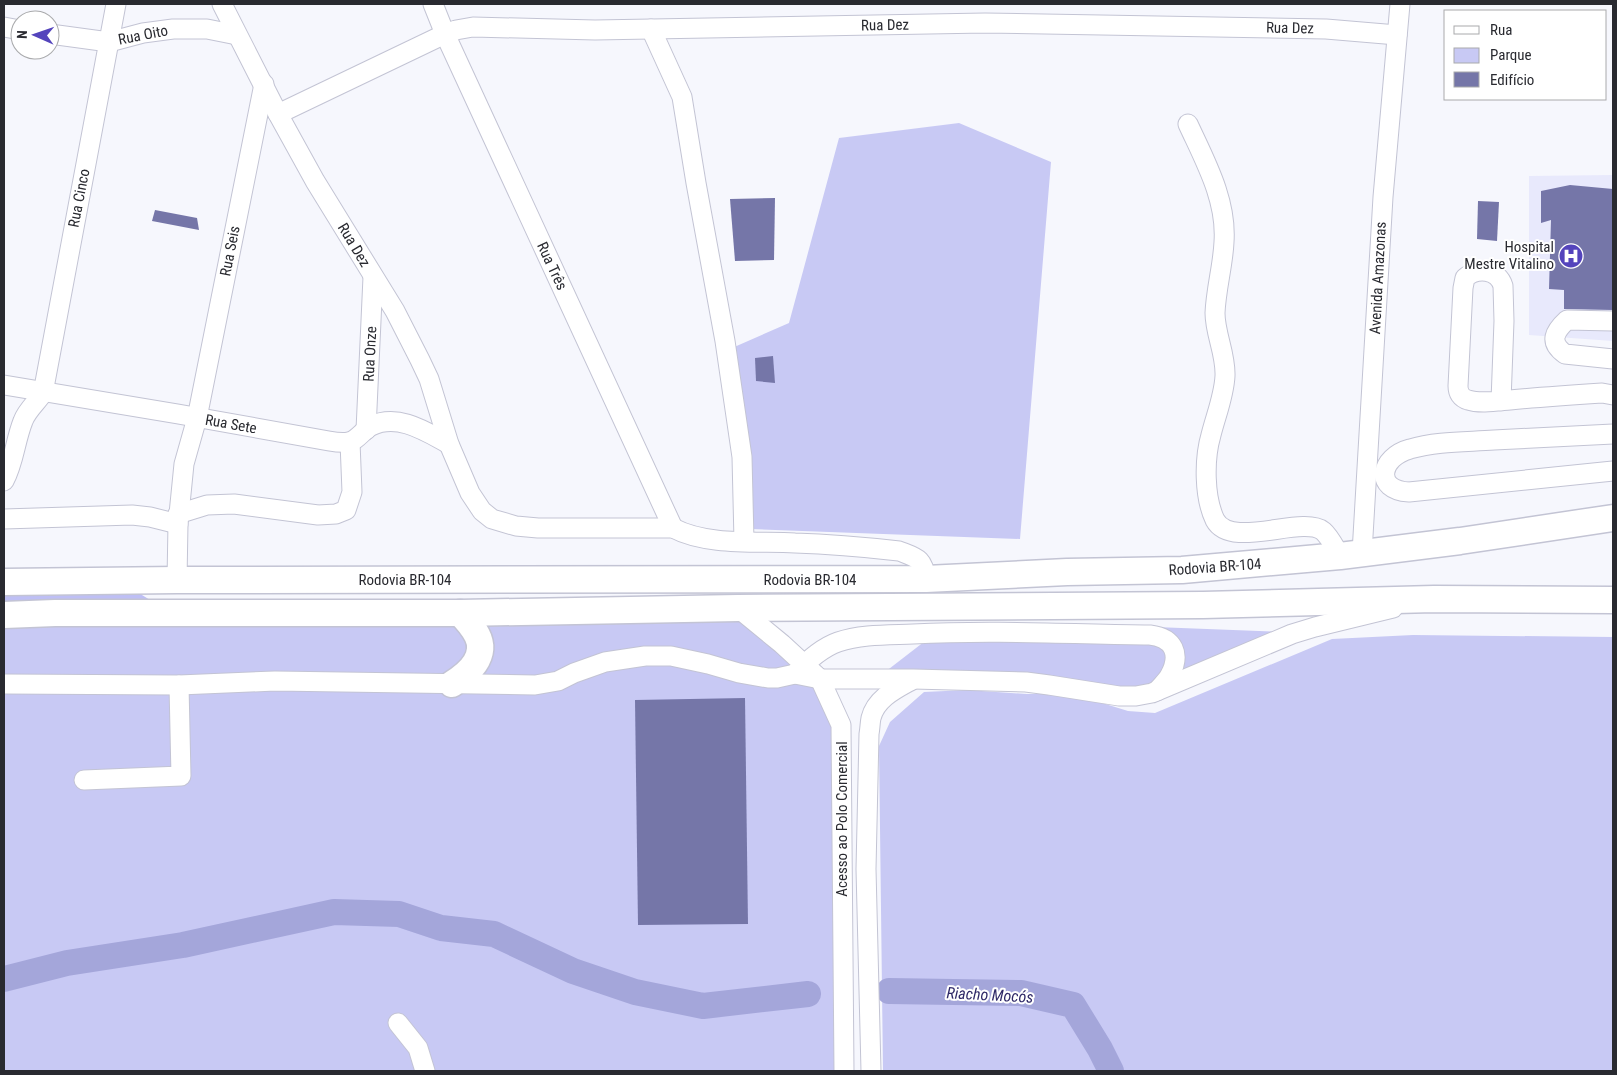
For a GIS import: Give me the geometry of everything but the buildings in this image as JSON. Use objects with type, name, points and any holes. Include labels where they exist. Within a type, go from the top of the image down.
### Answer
[{"type":"highway","name":"Rodovia BR-104","points":[[4,582],[926,579],[1067,572],[1182,570],[1351,554],[1460,541],[1613,518]]},
{"type":"highway","name":"Rodovia BR-104","points":[[4,615],[55,613],[460,613],[738,608],[1204,605],[1434,599],[1613,600]]},
{"type":"highway","points":[[452,684],[469,672],[480,651],[477,634],[460,613]]},
{"type":"street","name":"Rua Cinco","points":[[43,392],[116,4]]},
{"type":"street","name":"Rua Dez","points":[[222,4],[278,114],[315,181],[395,311],[429,379],[449,444],[470,493],[482,511],[492,519],[516,526],[538,528],[673,528]]},
{"type":"street","name":"Rua Três","points":[[433,4],[445,34],[673,528]]},
{"type":"street","name":"Avenida Amazonas","points":[[1351,554],[1400,4]]},
{"type":"street","name":"Rua Dez","points":[[278,114],[445,34],[473,27],[595,30],[985,23],[1326,28],[1397,35]]},
{"type":"street","name":"Rua Oito","points":[[60,35],[109,42],[143,33],[172,29],[207,29],[237,35]]},
{"type":"street","points":[[652,29],[682,97],[725,341],[742,457],[744,541]]},
{"type":"street","name":"Rua Seis","points":[[177,580],[178,519],[184,464],[197,418],[264,84]]},
{"type":"street","points":[[1188,124],[1219,196],[1224,225],[1224,241],[1215,314],[1225,376],[1219,409],[1207,450],[1206,462],[1212,512],[1218,525],[1229,531],[1245,532],[1315,528],[1351,554]]},
{"type":"street","points":[[1501,400],[1504,321],[1503,286],[1495,274],[1476,271],[1466,278],[1463,288],[1458,390],[1462,397],[1471,401],[1501,400],[1602,393],[1613,395]]},
{"type":"street","name":"Rua Onze","points":[[366,430],[373,277]]},
{"type":"street","points":[[1613,321],[1567,320],[1556,332],[1554,340],[1561,351],[1566,354],[1613,359]]},
{"type":"street","name":"Rua Sete","points":[[4,385],[135,406],[329,441],[350,442]]},
{"type":"street","points":[[4,481],[24,419],[43,392]]},
{"type":"street","points":[[4,519],[132,515],[178,519],[207,505],[234,504],[318,514],[336,514],[346,510],[352,492],[350,442],[372,426],[400,422],[410,424],[449,444]]},
{"type":"street","points":[[1613,434],[1426,445],[1401,452],[1388,462],[1385,472],[1388,483],[1392,488],[1396,491],[1409,492],[1613,471]]},
{"type":"street","points":[[673,528],[703,539],[815,544],[899,551],[921,562],[926,579]]},
{"type":"street","points":[[820,679],[913,679],[1033,683],[1131,697],[1157,692],[1292,634],[1434,599]]},
{"type":"street","name":"Acesso ao Polo Comercial","points":[[738,608],[800,669],[820,679],[841,724],[844,1071]]},
{"type":"street","points":[[4,684],[179,685],[276,682],[535,685],[549,683],[605,662],[645,656],[671,656],[758,677],[777,678],[800,669],[820,652],[840,641],[871,636],[949,632],[1004,632],[1159,636],[1166,639],[1174,649],[1175,655],[1172,671],[1157,692]]},
{"type":"street","name":"Acesso ao Polo Comercial","points":[[871,1071],[866,869],[869,734],[871,717],[878,704],[890,692],[913,679]]},
{"type":"street","points":[[84,780],[181,776],[179,685]]},
{"type":"street","points":[[398,1023],[418,1048],[425,1071]]},
{"type":"shaded area","name":"Hospital Mestre Vitalino","points":[[1613,175],[1613,341],[1529,335],[1529,176]]},
{"type":"shaded area","points":[[137,592],[155,603],[4,607],[4,595]]},
{"type":"green space","points":[[959,123],[1051,162],[1020,539],[751,529],[732,348],[789,323],[839,138]]},
{"type":"green space","points":[[736,615],[805,668],[838,726],[843,1071],[4,1071],[4,618]]},
{"type":"green space","points":[[1155,627],[1284,632],[1176,679]]},
{"type":"green space","points":[[1413,635],[1613,637],[1613,1071],[883,1071],[879,746],[890,722],[924,692],[967,690],[1027,694],[1073,694],[1128,711],[1155,713],[1332,639]]},
{"type":"green space","points":[[929,638],[1155,639],[1170,658],[1157,685],[1138,690],[885,672]]},
{"type":"waterway","points":[[4,979],[67,963],[183,945],[334,912],[399,914],[441,928],[494,934],[573,971],[635,992],[703,1006],[808,994]]},
{"type":"waterway","name":"Riacho Mocós","points":[[889,991],[1021,993],[1073,1005],[1111,1071]]},
{"type":"place","name":"Hospital Mestre Vitalino","points":[[1571,256]]}]
